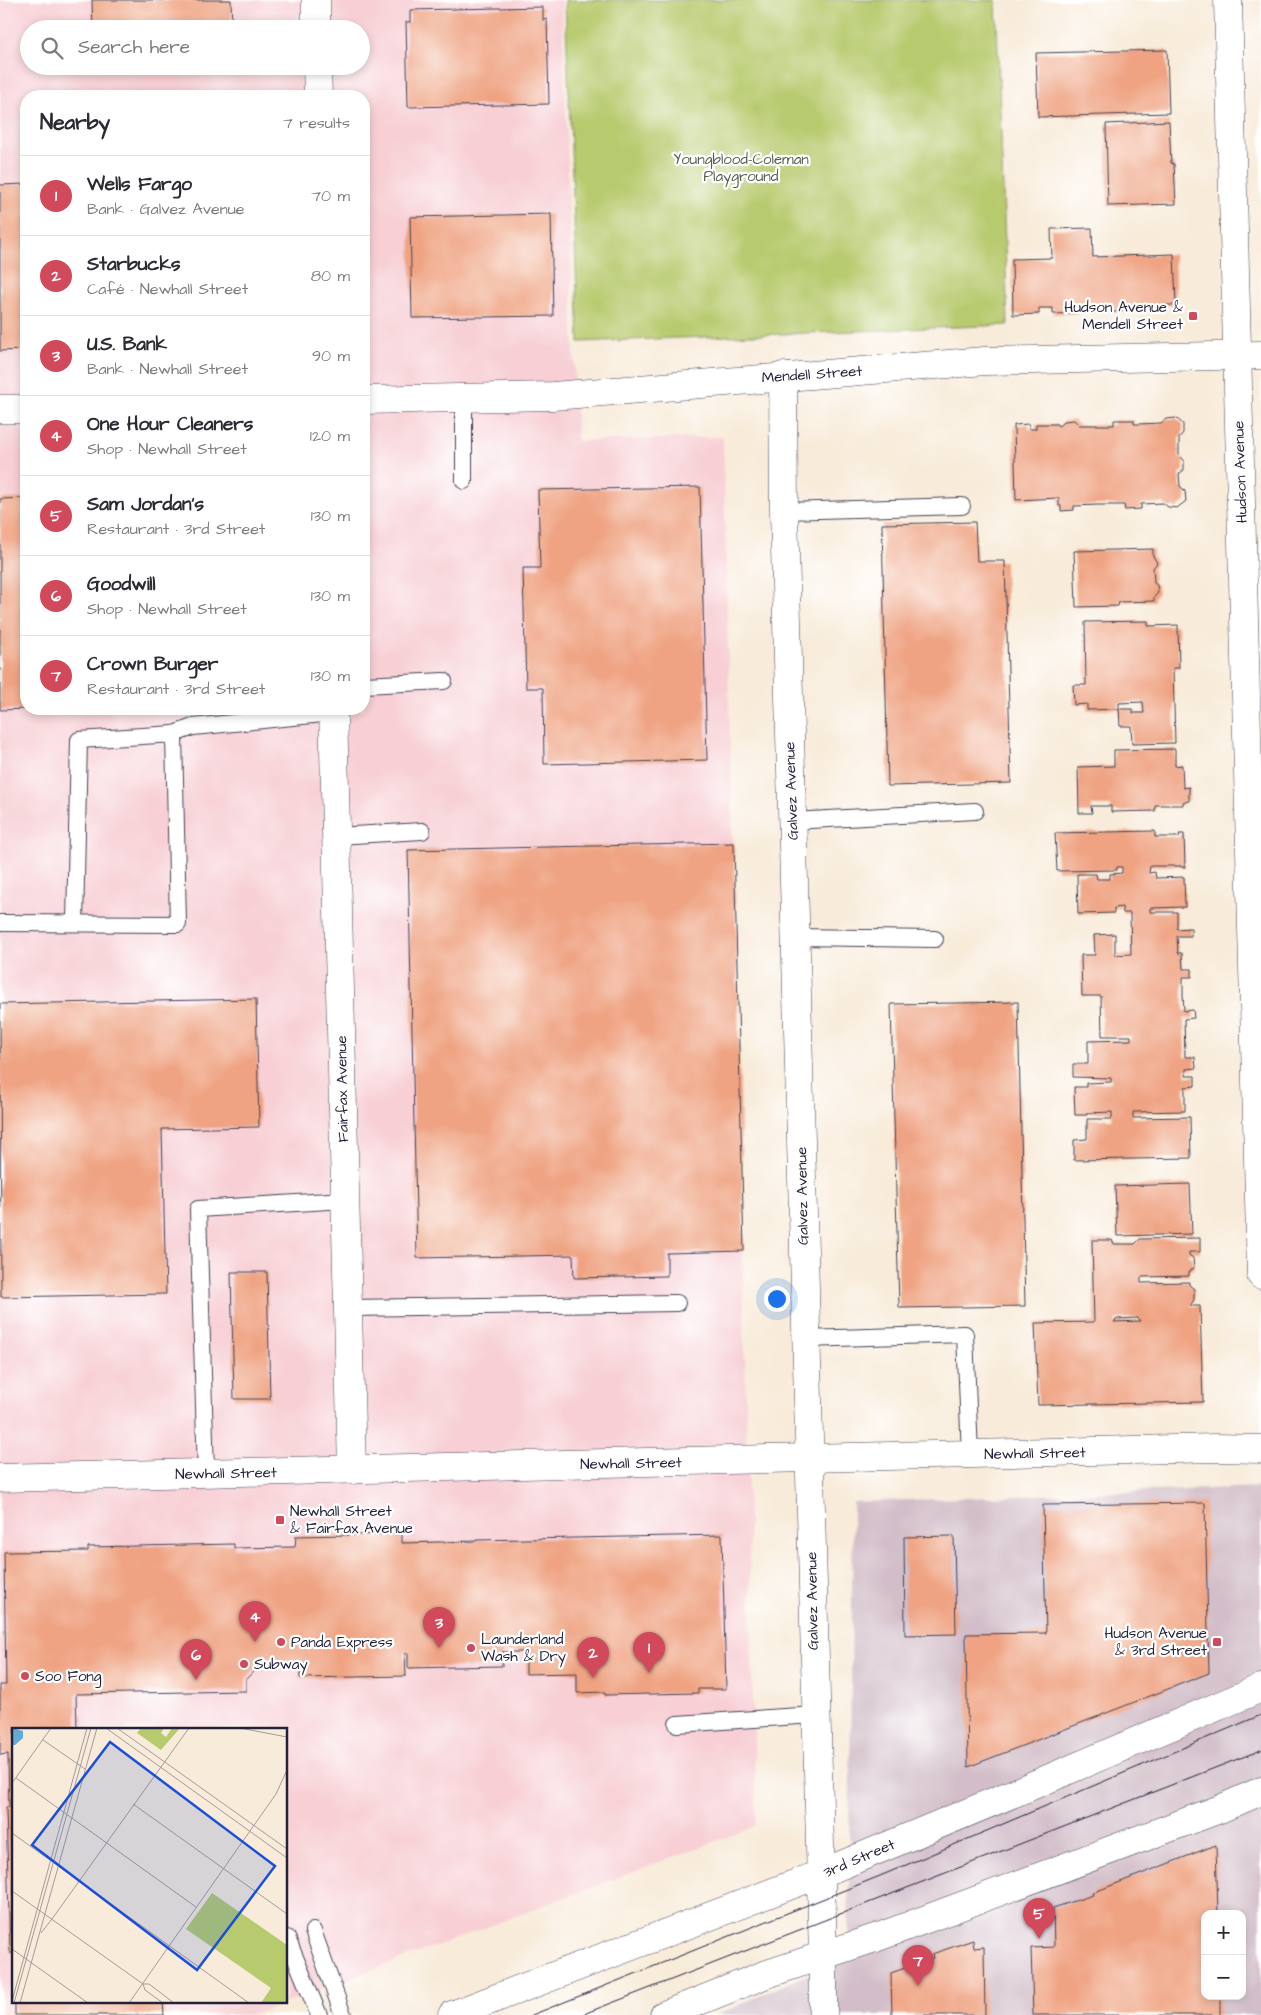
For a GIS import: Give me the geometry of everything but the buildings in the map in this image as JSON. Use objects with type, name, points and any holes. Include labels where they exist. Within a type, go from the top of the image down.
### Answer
[{"type":"street","points":[[316,0],[316,20]]},
{"type":"street","name":"Hudson Avenue","points":[[1228,0],[1249,355],[1261,1274]]},
{"type":"street","points":[[317,75],[318,90]]},
{"type":"street","name":"Mendell Street","points":[[370,400],[554,396],[985,361],[1249,355]]},
{"type":"street","name":"Galvez Avenue","points":[[783,376],[784,511],[808,1459],[823,1956],[823,2015]]},
{"type":"street","points":[[0,409],[20,409]]},
{"type":"street","name":"Fairfax Avenue","points":[[333,715],[352,1470]]},
{"type":"street","name":"Newhall Street","points":[[0,1478],[1216,1448],[1261,1449]]},
{"type":"street","name":"3rd Street","points":[[452,2015],[820,1874],[1261,1688]]},
{"type":"street","points":[[664,2015],[764,1975],[881,1936],[1220,1809],[1261,1791]]},
{"type":"lane","points":[[464,398],[464,481]]},
{"type":"lane","points":[[784,511],[962,506]]},
{"type":"lane","points":[[370,685],[444,682]]},
{"type":"lane","points":[[75,923],[79,740],[174,734],[193,726],[296,715]]},
{"type":"lane","points":[[0,923],[178,924],[174,734]]},
{"type":"lane","points":[[792,821],[974,812]]},
{"type":"lane","points":[[337,836],[422,831]]},
{"type":"lane","points":[[795,937],[935,939]]},
{"type":"lane","points":[[206,1473],[198,1210],[345,1200]]},
{"type":"lane","points":[[348,1308],[677,1303]]},
{"type":"lane","points":[[806,1339],[965,1334],[970,1455]]},
{"type":"lane","points":[[677,1724],[815,1715]]},
{"type":"lane","points":[[313,1931],[343,2015]]},
{"type":"lane","points":[[288,1940],[319,2015]]},
{"type":"shaded area","points":[[0,0],[562,0],[577,441],[723,437],[756,1826],[288,2002],[288,1728],[12,1728],[12,2002],[287,2002],[252,2015],[2,2015],[0,1959]]},
{"type":"shaded area","points":[[1261,1487],[1261,2015],[717,2015],[848,1956],[853,1502]]},
{"type":"green space","name":"Youngblood-Coleman Playground","points":[[565,0],[996,0],[1008,325],[579,342]]},
{"type":"tram line","points":[[532,2015],[880,1876],[1261,1715]]},
{"type":"tram line","points":[[581,2015],[1261,1750]]},
{"type":"place","name":"Hudson Avenue & Mendell Street","points":[[1193,316]]},
{"type":"place","name":"Newhall Street & Fairfax Avenue","points":[[280,1520]]},
{"type":"place","name":"One Hour Cleaners","points":[[255,1642]]},
{"type":"place","name":"Panda Express","points":[[281,1642]]},
{"type":"place","name":"Hudson Avenue & 3rd Street","points":[[1217,1642]]},
{"type":"place","name":"U.S. Bank","points":[[439,1648]]},
{"type":"place","name":"Launderland Wash & Dry","points":[[471,1648]]},
{"type":"place","name":"Subway","points":[[244,1664]]},
{"type":"place","name":"Wells Fargo","points":[[649,1673]]},
{"type":"place","name":"Soo Fong","points":[[25,1676]]},
{"type":"place","name":"Starbucks","points":[[593,1678]]},
{"type":"place","name":"Goodwill","points":[[196,1680]]},
{"type":"place","name":"Sam Jordan's","points":[[1039,1939]]},
{"type":"place","name":"Crown Burger","points":[[918,1986]]}]
